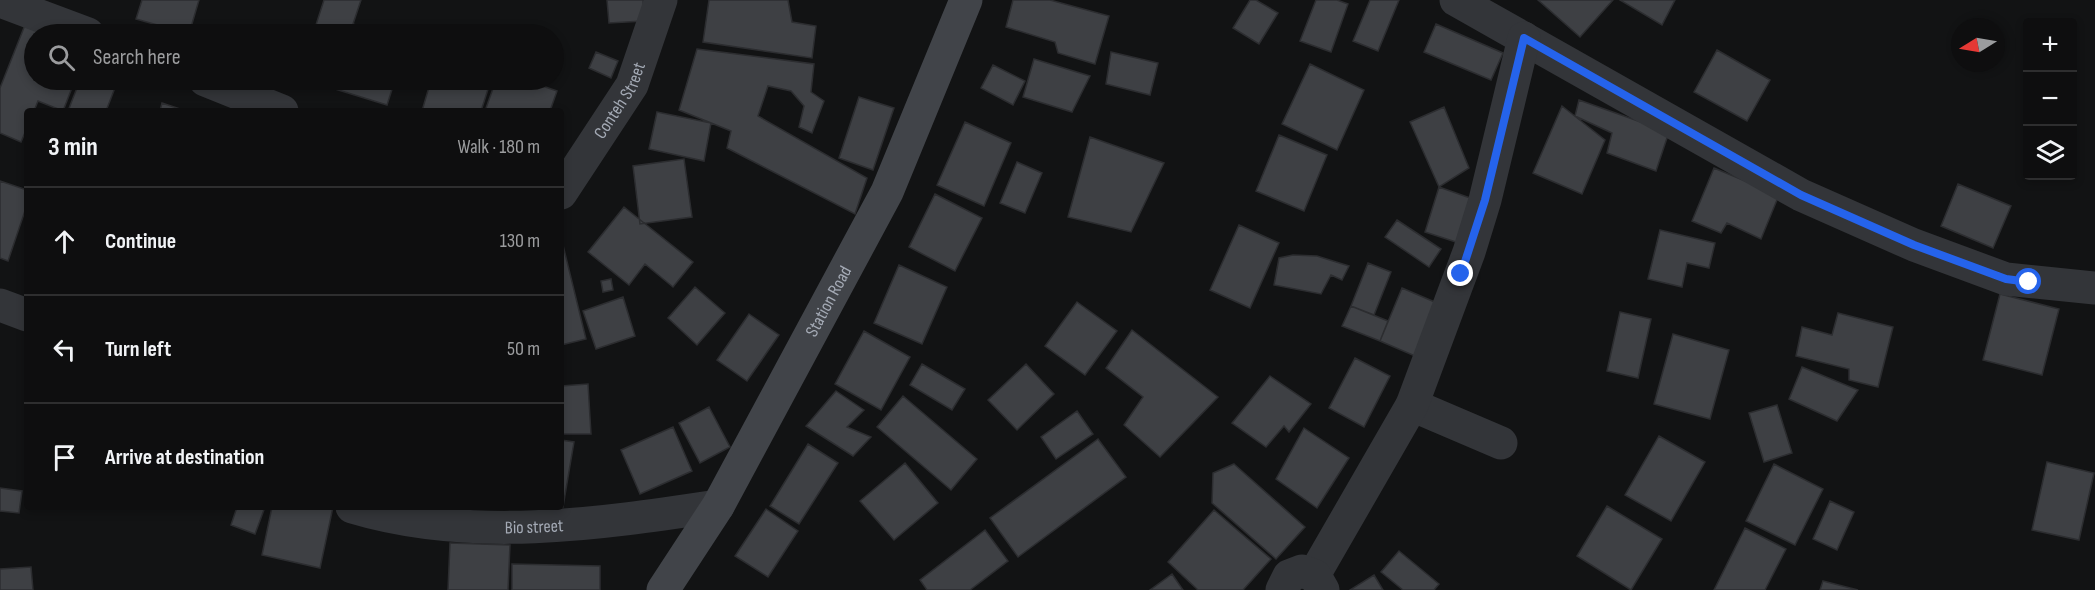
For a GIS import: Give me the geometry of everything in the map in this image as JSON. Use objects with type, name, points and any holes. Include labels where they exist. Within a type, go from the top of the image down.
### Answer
[{"type":"main road","name":"Station Road","points":[[663,590],[718,506],[887,192],[966,0]]},
{"type":"street","name":"Conteh Street","points":[[564,188],[632,85],[661,0]]},
{"type":"street","points":[[1456,0],[1801,195],[1914,245],[2006,279],[2095,288]]},
{"type":"street","points":[[0,1],[61,24]]},
{"type":"street","points":[[1282,590],[1292,574],[1302,572],[1318,582],[1412,405],[1469,252],[1485,200],[1524,38]]},
{"type":"street","points":[[230,90],[275,108]]},
{"type":"street","points":[[0,306],[24,314]]},
{"type":"street","points":[[1412,405],[1501,443]]},
{"type":"street","name":"Bio street","points":[[367,510],[431,523],[529,528],[597,524],[718,506]]},
{"type":"building","points":[[142,0],[199,0],[192,24],[154,24],[136,19]]},
{"type":"building","points":[[324,0],[361,0],[353,24],[316,24]]},
{"type":"building","points":[[607,0],[643,0],[644,21],[609,23]]},
{"type":"building","points":[[709,0],[788,0],[792,22],[816,26],[812,58],[703,42]]},
{"type":"building","points":[[1013,0],[1050,0],[1109,16],[1095,64],[1058,53],[1055,42],[1006,27]]},
{"type":"building","points":[[1250,0],[1256,0],[1278,13],[1259,44],[1233,28]]},
{"type":"building","points":[[1316,0],[1337,0],[1348,4],[1331,52],[1300,41]]},
{"type":"building","points":[[1370,0],[1399,0],[1378,51],[1353,41]]},
{"type":"building","points":[[1538,0],[1613,0],[1580,37]]},
{"type":"building","points":[[1620,0],[1675,0],[1662,25]]},
{"type":"building","points":[[1436,24],[1503,53],[1491,80],[1424,52]]},
{"type":"building","points":[[24,28],[24,90],[71,90],[64,108],[56,108],[38,101],[35,108],[24,108],[24,135],[21,142],[0,133],[0,88]]},
{"type":"building","points":[[697,49],[814,64],[811,92],[824,101],[812,133],[799,127],[804,106],[791,91],[768,86],[758,116],[867,178],[855,214],[727,148],[731,131],[679,110]]},
{"type":"building","points":[[1717,50],[1770,80],[1747,121],[1694,92]]},
{"type":"building","points":[[596,52],[618,61],[611,78],[589,68]]},
{"type":"building","points":[[1111,52],[1158,63],[1150,95],[1106,84]]},
{"type":"building","points":[[1034,59],[1090,76],[1072,112],[1023,97]]},
{"type":"building","points":[[1310,64],[1364,90],[1337,150],[1282,124]]},
{"type":"building","points":[[993,65],[1025,81],[1013,105],[981,88]]},
{"type":"building","points":[[76,90],[114,90],[107,108],[69,108]]},
{"type":"building","points":[[338,90],[392,90],[387,105]]},
{"type":"building","points":[[428,90],[488,90],[482,108],[423,108]]},
{"type":"building","points":[[492,90],[557,91],[551,108],[486,108]]},
{"type":"building","points":[[859,97],[894,108],[873,170],[839,158]]},
{"type":"building","points":[[1579,100],[1669,132],[1656,171],[1607,153],[1612,133],[1575,116]]},
{"type":"building","points":[[162,103],[177,108],[161,108]]},
{"type":"building","points":[[1562,106],[1605,140],[1582,194],[1533,173]]},
{"type":"building","points":[[1444,107],[1469,168],[1439,187],[1410,122]]},
{"type":"building","points":[[657,112],[711,123],[704,161],[649,149]]},
{"type":"building","points":[[965,122],[1011,143],[984,206],[937,185]]},
{"type":"building","points":[[1279,135],[1327,155],[1304,211],[1256,191]]},
{"type":"building","points":[[1090,137],[1164,163],[1131,232],[1068,217]]},
{"type":"building","points":[[684,159],[692,217],[640,224],[633,166]]},
{"type":"building","points":[[1017,162],[1042,173],[1025,213],[1000,203]]},
{"type":"building","points":[[1714,168],[1779,195],[1761,239],[1727,223],[1721,233],[1692,221]]},
{"type":"building","points":[[0,181],[24,189],[24,214],[8,261],[0,258]]},
{"type":"building","points":[[1958,184],[2011,206],[1993,248],[1941,226]]},
{"type":"building","points":[[1439,187],[1473,199],[1459,243],[1425,232]]},
{"type":"building","points":[[935,194],[982,218],[955,271],[909,247]]},
{"type":"building","points":[[624,207],[693,262],[673,287],[645,264],[629,285],[588,252]]},
{"type":"building","points":[[1397,220],[1441,249],[1429,267],[1385,237]]},
{"type":"building","points":[[1239,225],[1279,243],[1250,308],[1210,290]]},
{"type":"building","points":[[1660,230],[1715,243],[1709,268],[1687,263],[1682,287],[1648,279]]},
{"type":"building","points":[[564,249],[586,339],[564,344]]},
{"type":"building","points":[[1293,255],[1317,256],[1349,266],[1342,280],[1331,275],[1321,294],[1274,285],[1279,258]]},
{"type":"building","points":[[1368,263],[1391,272],[1374,315],[1351,306]]},
{"type":"building","points":[[899,265],[947,287],[922,344],[874,323]]},
{"type":"building","points":[[611,279],[613,290],[603,292],[601,281]]},
{"type":"building","points":[[695,287],[725,313],[697,345],[668,318]]},
{"type":"building","points":[[1402,288],[1437,303],[1415,356],[1380,341]]},
{"type":"building","points":[[2000,294],[2059,309],[2042,375],[1983,360]]},
{"type":"building","points":[[623,297],[635,336],[596,349],[583,311]]},
{"type":"building","points":[[1077,302],[1117,331],[1085,375],[1045,346]]},
{"type":"building","points":[[1351,306],[1388,321],[1380,341],[1342,326]]},
{"type":"building","points":[[1620,312],[1651,319],[1638,378],[1607,371]]},
{"type":"building","points":[[1838,313],[1893,327],[1878,387],[1849,380],[1849,369],[1796,356],[1802,327],[1832,335]]},
{"type":"building","points":[[749,314],[779,335],[747,381],[717,360]]},
{"type":"building","points":[[1132,330],[1218,397],[1160,457],[1124,425],[1143,397],[1106,368]]},
{"type":"building","points":[[864,331],[910,357],[881,410],[835,384]]},
{"type":"building","points":[[1673,334],[1729,350],[1710,419],[1654,404]]},
{"type":"building","points":[[1355,358],[1390,376],[1364,427],[1329,408]]},
{"type":"building","points":[[922,364],[965,389],[952,410],[910,385]]},
{"type":"building","points":[[1026,364],[1054,394],[1017,430],[988,400]]},
{"type":"building","points":[[1802,367],[1858,390],[1837,421],[1789,399]]},
{"type":"building","points":[[1270,376],[1311,404],[1289,432],[1284,426],[1266,447],[1232,423]]},
{"type":"building","points":[[588,384],[591,434],[564,434],[564,386]]},
{"type":"building","points":[[836,391],[864,410],[847,427],[871,437],[853,456],[806,426]]},
{"type":"building","points":[[903,396],[977,459],[951,490],[877,427]]},
{"type":"building","points":[[1777,405],[1792,453],[1764,462],[1749,413]]},
{"type":"building","points":[[709,407],[730,447],[700,463],[679,423]]},
{"type":"building","points":[[1077,411],[1093,434],[1056,459],[1041,437]]},
{"type":"building","points":[[673,427],[692,471],[640,494],[621,450]]},
{"type":"building","points":[[1304,428],[1349,458],[1317,508],[1276,479]]},
{"type":"building","points":[[1659,436],[1705,462],[1671,521],[1625,495]]},
{"type":"building","points":[[1098,439],[1126,477],[1018,557],[990,518]]},
{"type":"building","points":[[564,440],[574,442],[564,501]]},
{"type":"building","points":[[808,444],[838,463],[799,524],[770,506]]},
{"type":"building","points":[[2047,462],[2094,473],[2079,540],[2032,530]]},
{"type":"building","points":[[905,463],[938,503],[894,540],[860,501]]},
{"type":"building","points":[[1234,464],[1305,527],[1276,559],[1212,503],[1213,473]]},
{"type":"building","points":[[1774,464],[1823,489],[1795,545],[1746,521]]},
{"type":"building","points":[[0,488],[22,491],[19,513],[0,511]]},
{"type":"building","points":[[1830,501],[1854,512],[1837,550],[1813,539]]},
{"type":"building","points":[[1607,506],[1662,539],[1631,590],[1577,556]]},
{"type":"building","points":[[766,509],[798,531],[768,577],[735,556]]},
{"type":"building","points":[[236,510],[264,510],[255,534],[231,525]]},
{"type":"building","points":[[271,510],[332,510],[320,568],[262,555]]},
{"type":"building","points":[[1214,510],[1271,559],[1243,590],[1198,590],[1168,562]]},
{"type":"building","points":[[1745,528],[1786,549],[1765,590],[1714,590]]},
{"type":"building","points":[[985,530],[1008,561],[970,590],[927,590],[920,580]]},
{"type":"building","points":[[450,543],[510,545],[508,590],[448,590]]},
{"type":"building","points":[[1399,551],[1439,584],[1434,590],[1403,590],[1381,572]]},
{"type":"building","points":[[512,564],[600,566],[600,590],[512,590]]},
{"type":"building","points":[[31,567],[33,590],[0,590],[0,569]]},
{"type":"building","points":[[1172,574],[1183,590],[1150,590]]},
{"type":"building","points":[[1374,575],[1383,590],[1350,590]]},
{"type":"building","points":[[1823,581],[1858,590],[1820,590]]},
{"type":"route","points":[[1461,274],[1485,200],[1524,38],[1801,195],[1914,245],[2006,279],[2029,282]]}]
